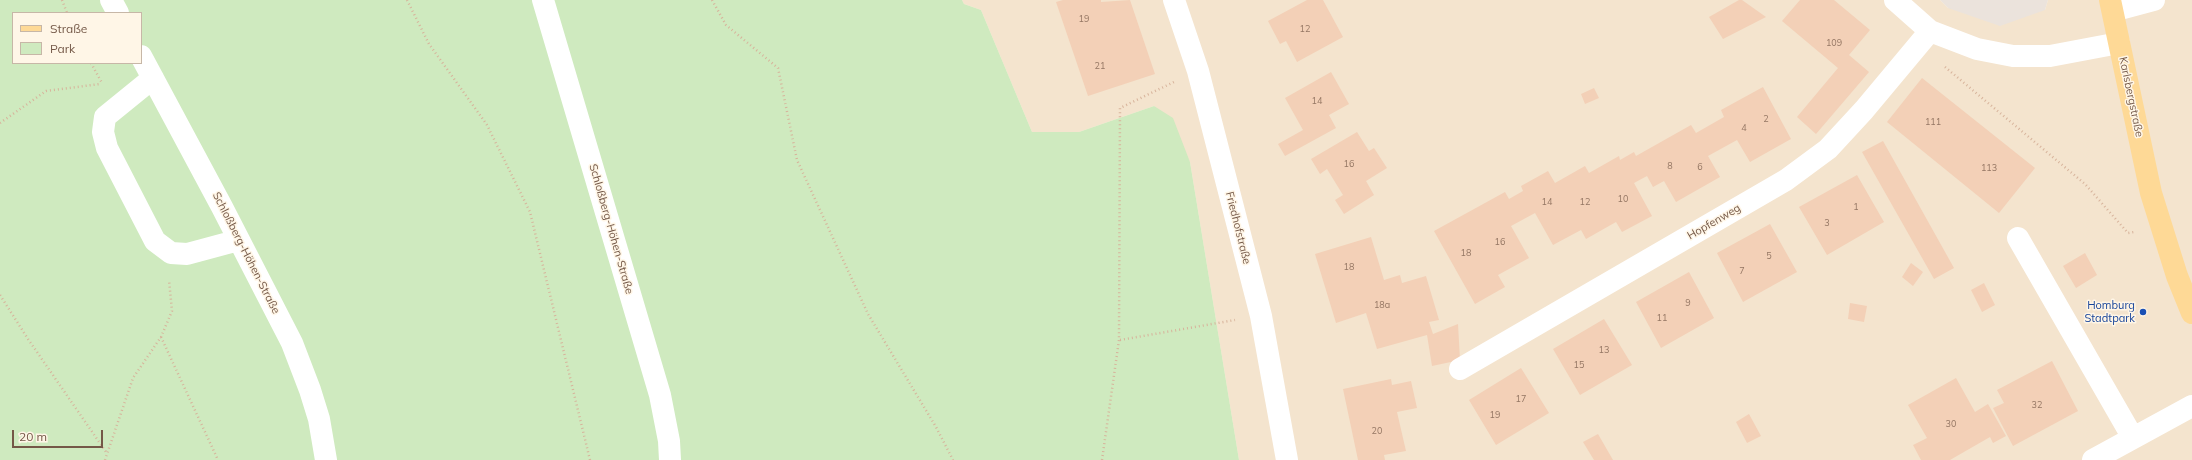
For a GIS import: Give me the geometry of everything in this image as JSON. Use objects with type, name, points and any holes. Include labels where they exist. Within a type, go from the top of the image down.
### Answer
[{"type":"main road","points":[[2111,6],[2119,43]]},
{"type":"main road","name":"Karlsbergstraße","points":[[2119,43],[2151,193],[2177,276],[2192,313]]},
{"type":"street","points":[[111,0],[117,12]]},
{"type":"street","name":"Schloßberg-Höhen-Straße","points":[[543,0],[660,395],[669,442],[670,460]]},
{"type":"street","name":"Friedhofstraße","points":[[1174,0],[1198,71],[1261,316],[1287,460]]},
{"type":"street","name":"Karlsbergstraße","points":[[1895,0],[1924,38],[2013,56],[2050,56],[2119,43]]},
{"type":"street","points":[[2111,6],[2154,0]]},
{"type":"street","name":"Hopfenweg","points":[[1460,369],[1786,180],[1828,149],[1864,110],[1924,38]]},
{"type":"street","name":"Schloßberg-Höhen-Straße","points":[[142,58],[292,343],[310,390],[319,419],[326,460]]},
{"type":"street","points":[[153,78],[105,117],[103,132],[107,148],[155,241],[170,253],[187,254],[239,240]]},
{"type":"street","points":[[2018,238],[2133,438]]},
{"type":"street","points":[[2093,460],[2192,406]]},
{"type":"path","points":[[62,0],[67,12]]},
{"type":"path","points":[[407,0],[429,44],[487,125],[530,212],[590,460]]},
{"type":"path","points":[[712,0],[726,25],[778,68],[797,160],[868,314],[936,427],[953,460]]},
{"type":"path","points":[[1924,38],[2085,184],[2128,232],[2163,231]]},
{"type":"path","points":[[0,123],[46,92],[103,84],[92,64]]},
{"type":"path","points":[[1102,460],[1120,340],[1120,108],[1198,71]]},
{"type":"path","points":[[105,460],[106,452],[133,378],[161,337],[172,311],[169,279],[170,253]]},
{"type":"path","points":[[0,295],[28,339],[106,452]]},
{"type":"path","points":[[1120,340],[1261,316]]},
{"type":"path","points":[[161,337],[218,460]]},
{"type":"shaded area","points":[[962,0],[1940,0],[1948,8],[2045,10],[2048,0],[2192,0],[2192,460],[1239,460],[1190,162],[1154,106],[1079,132],[1032,132],[981,10],[964,4]]},
{"type":"shaded area","points":[[1940,0],[2048,0],[2045,10],[2000,26],[1948,8]]},
{"type":"green space","points":[[0,0],[962,0],[964,4],[981,10],[1032,132],[1079,132],[1154,106],[1173,118],[1190,162],[1239,460],[0,460]]},
{"type":"building","points":[[1063,0],[1101,0],[1101,2],[1130,0],[1155,74],[1088,96],[1056,2]]},
{"type":"building","points":[[1307,0],[1323,0],[1343,37],[1297,62],[1286,41],[1280,44],[1268,21]]},
{"type":"building","points":[[1739,0],[1742,0],[1766,17],[1723,39],[1709,17]]},
{"type":"building","points":[[1800,0],[1834,0],[1870,30],[1849,55],[1869,72],[1816,134],[1797,117],[1838,68],[1782,21]]},
{"type":"building","points":[[1331,72],[1349,104],[1329,115],[1336,128],[1285,156],[1278,144],[1303,130],[1285,98]]},
{"type":"building","points":[[1922,78],[2035,168],[1999,213],[1887,122]]},
{"type":"building","points":[[1763,87],[1791,139],[1750,162],[1737,140],[1708,156],[1720,177],[1676,202],[1664,181],[1653,187],[1647,176],[1634,183],[1652,216],[1622,232],[1616,222],[1586,239],[1581,230],[1553,245],[1535,213],[1511,226],[1529,258],[1498,275],[1505,287],[1475,304],[1434,231],[1505,192],[1509,199],[1523,191],[1521,186],[1548,171],[1555,183],[1585,166],[1589,173],[1619,156],[1620,160],[1634,152],[1636,156],[1691,125],[1696,133],[1724,117],[1721,110]]},
{"type":"building","points":[[1594,88],[1599,98],[1585,104],[1581,94]]},
{"type":"building","points":[[1357,132],[1369,151],[1374,148],[1387,168],[1366,181],[1374,195],[1344,214],[1335,200],[1343,195],[1327,169],[1320,174],[1311,159]]},
{"type":"building","points":[[1883,141],[1954,268],[1934,279],[1862,152]]},
{"type":"building","points":[[1857,175],[1884,222],[1827,255],[1799,207]]},
{"type":"building","points":[[1770,224],[1797,272],[1743,302],[1717,253]]},
{"type":"building","points":[[1371,237],[1384,280],[1400,275],[1402,283],[1426,276],[1439,320],[1429,322],[1433,334],[1458,324],[1460,360],[1432,366],[1427,335],[1377,349],[1366,313],[1336,323],[1315,254]]},
{"type":"building","points":[[2085,253],[2097,275],[2076,288],[2063,266]]},
{"type":"building","points":[[1911,263],[1923,272],[1913,286],[1902,277]]},
{"type":"building","points":[[1689,272],[1714,318],[1661,348],[1636,302]]},
{"type":"building","points":[[1984,283],[1995,305],[1982,312],[1971,290]]},
{"type":"building","points":[[1850,303],[1867,306],[1864,322],[1848,319]]},
{"type":"building","points":[[1604,319],[1632,365],[1580,395],[1553,349]]},
{"type":"building","points":[[2052,361],[2078,411],[2013,446],[1993,408],[2004,403],[1997,390]]},
{"type":"building","points":[[1521,368],[1549,413],[1496,445],[1469,400]]},
{"type":"building","points":[[1956,378],[1975,412],[1988,404],[2006,436],[1993,443],[1990,437],[1950,460],[1921,460],[1913,445],[1927,438],[1908,405]]},
{"type":"building","points":[[1391,379],[1392,385],[1411,381],[1417,408],[1397,412],[1406,451],[1384,455],[1385,460],[1358,460],[1343,389]]},
{"type":"building","points":[[1749,414],[1761,436],[1747,443],[1736,422]]},
{"type":"building","points":[[1598,434],[1613,460],[1594,460],[1583,442]]},
{"type":"place","name":"Homburg Stadtpark","points":[[2143,312]]}]
